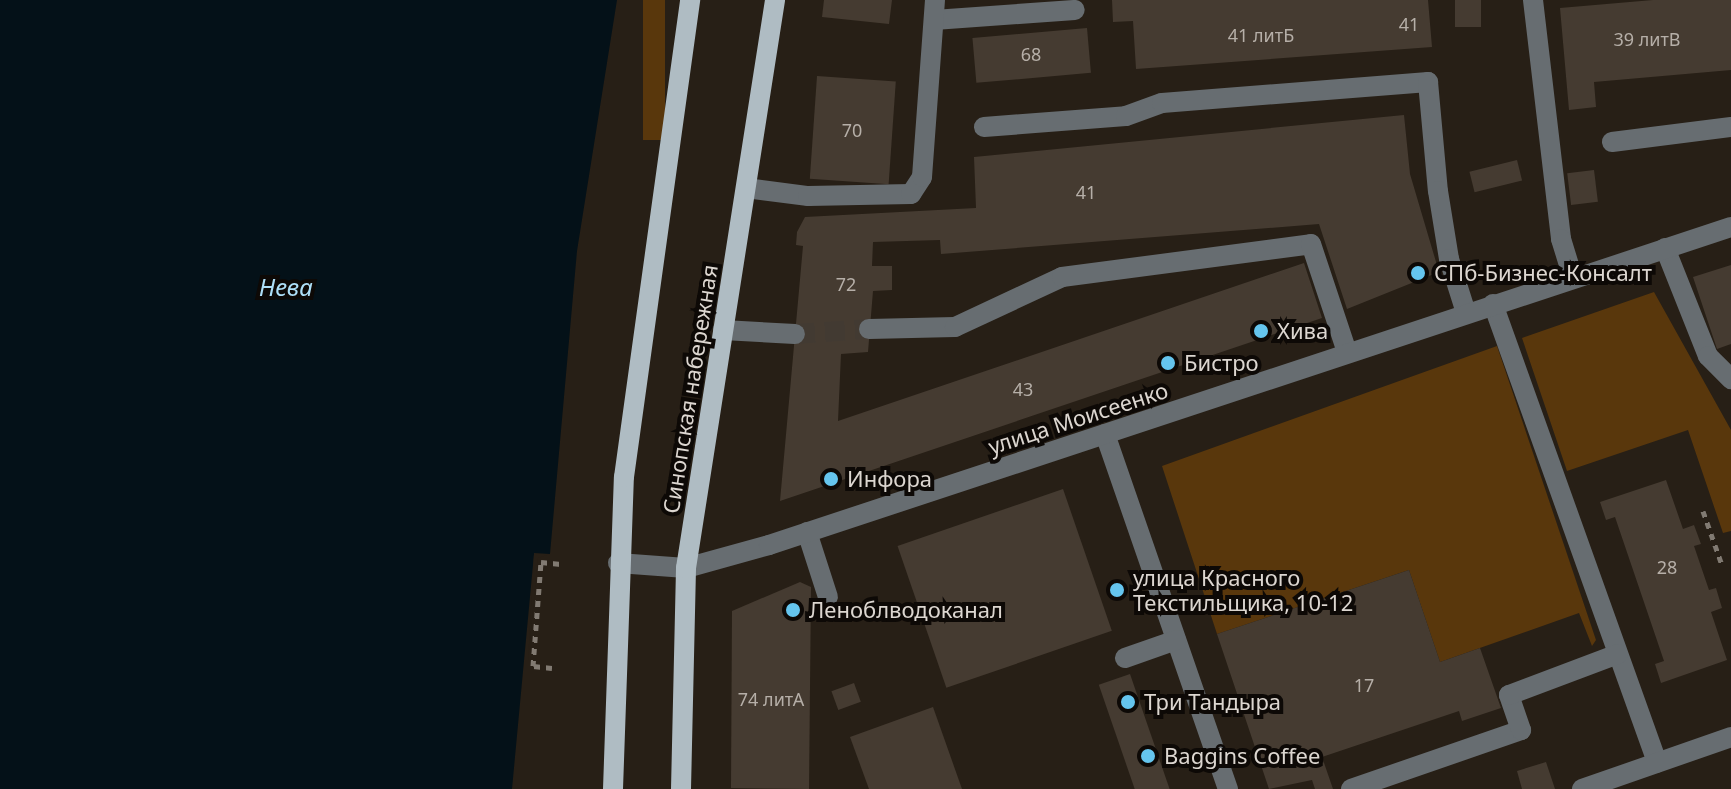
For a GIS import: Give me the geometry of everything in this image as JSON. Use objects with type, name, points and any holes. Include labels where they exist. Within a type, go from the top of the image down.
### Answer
[{"type":"main road","points":[[613,789],[618,563],[643,327],[690,0]]},
{"type":"main road","name":"Синопская набережная","points":[[681,789],[686,568],[775,0]]},
{"type":"street","points":[[1533,0],[1561,239],[1573,278]]},
{"type":"street","points":[[746,188],[808,196],[911,194],[922,177],[935,10],[1075,10]]},
{"type":"street","points":[[984,127],[1126,116],[1162,103],[1428,82],[1440,204],[1466,313]]},
{"type":"street","points":[[1612,142],[1731,127]]},
{"type":"street","name":"улица Моисеенко","points":[[618,563],[686,568],[807,532],[1731,227]]},
{"type":"street","points":[[869,329],[955,327],[1062,277],[1311,244],[1347,352]]},
{"type":"street","points":[[1665,248],[1708,356],[1731,379]]},
{"type":"street","points":[[1493,304],[1657,763]]},
{"type":"street","points":[[723,330],[795,334]]},
{"type":"street","points":[[1105,434],[1228,789]]},
{"type":"street","points":[[807,532],[828,597]]},
{"type":"street","points":[[1125,658],[1176,640]]},
{"type":"street","points":[[1351,789],[1521,730],[1509,695],[1618,654]]},
{"type":"street","points":[[1582,789],[1731,737]]},
{"type":"path","points":[[1703,511],[1722,565]]},
{"type":"path","points":[[552,668],[533,666],[541,562],[561,564]]},
{"type":"shaded area","points":[[643,0],[665,0],[665,140],[643,140]]},
{"type":"shaded area","points":[[1654,292],[1731,430],[1731,531],[1723,533],[1688,430],[1567,471],[1522,338]]},
{"type":"shaded area","points":[[1497,346],[1596,640],[1592,646],[1579,613],[1440,662],[1409,570],[1217,634],[1162,466]]},
{"type":"water","name":"Нева","points":[[0,0],[617,0],[577,251],[550,554],[534,554],[512,789],[0,789]]},
{"type":"pier","points":[[534,553],[550,554],[538,558],[528,661]]},
{"type":"building","points":[[824,0],[892,0],[889,24],[822,17]]},
{"type":"building","points":[[1112,0],[1428,0],[1432,47],[1136,69],[1133,21],[1113,22]]},
{"type":"building","points":[[1455,0],[1481,0],[1481,27],[1455,27]]},
{"type":"building","points":[[1653,0],[1731,0],[1731,70],[1594,82],[1596,107],[1569,110],[1560,8]]},
{"type":"building","points":[[1087,28],[1091,73],[976,83],[972,38]]},
{"type":"building","points":[[817,76],[896,82],[889,184],[810,179]]},
{"type":"building","points":[[1404,115],[1410,174],[1439,272],[1347,309],[1319,224],[941,254],[940,240],[873,242],[872,266],[892,266],[892,290],[873,291],[868,352],[841,354],[838,421],[1304,263],[1322,318],[780,501],[803,246],[796,245],[797,232],[805,217],[976,208],[974,157]]},
{"type":"building","points":[[1517,160],[1522,180],[1475,192],[1469,172]]},
{"type":"building","points":[[1594,170],[1598,202],[1571,205],[1567,173]]},
{"type":"building","points":[[1731,265],[1731,344],[1717,349],[1693,277]]},
{"type":"building","points":[[1666,480],[1683,529],[1694,525],[1701,544],[1694,546],[1709,590],[1716,588],[1722,608],[1711,612],[1727,660],[1661,683],[1655,664],[1664,661],[1615,517],[1606,520],[1600,502]]},
{"type":"building","points":[[1063,489],[1112,631],[946,688],[898,546]]},
{"type":"building","points":[[1409,570],[1440,662],[1480,648],[1501,708],[1462,721],[1459,711],[1322,757],[1333,789],[1315,789],[1312,780],[1269,789],[1217,634]]},
{"type":"building","points":[[800,582],[811,587],[809,789],[731,788],[732,611]]},
{"type":"building","points":[[1130,674],[1170,789],[1135,789],[1099,685]]},
{"type":"building","points":[[854,683],[861,702],[838,710],[831,691]]},
{"type":"building","points":[[933,707],[962,789],[869,789],[850,737]]},
{"type":"building","points":[[1546,762],[1555,789],[1522,789],[1517,771]]},
{"type":"tunnel","points":[[795,334],[869,329]]},
{"type":"place","name":"СПб-Бизнес-Консалт","points":[[1418,273]]},
{"type":"place","name":"Хива","points":[[1261,331]]},
{"type":"place","name":"Бистро","points":[[1168,363]]},
{"type":"place","name":"Инфора","points":[[831,479]]},
{"type":"place","name":"улица Красного Текстильщика, 10-12","points":[[1117,590]]},
{"type":"place","name":"Леноблводоканал","points":[[793,610]]},
{"type":"place","name":"Три Тандыра","points":[[1128,702]]},
{"type":"place","name":"Baggins Coffee","points":[[1148,756]]}]
